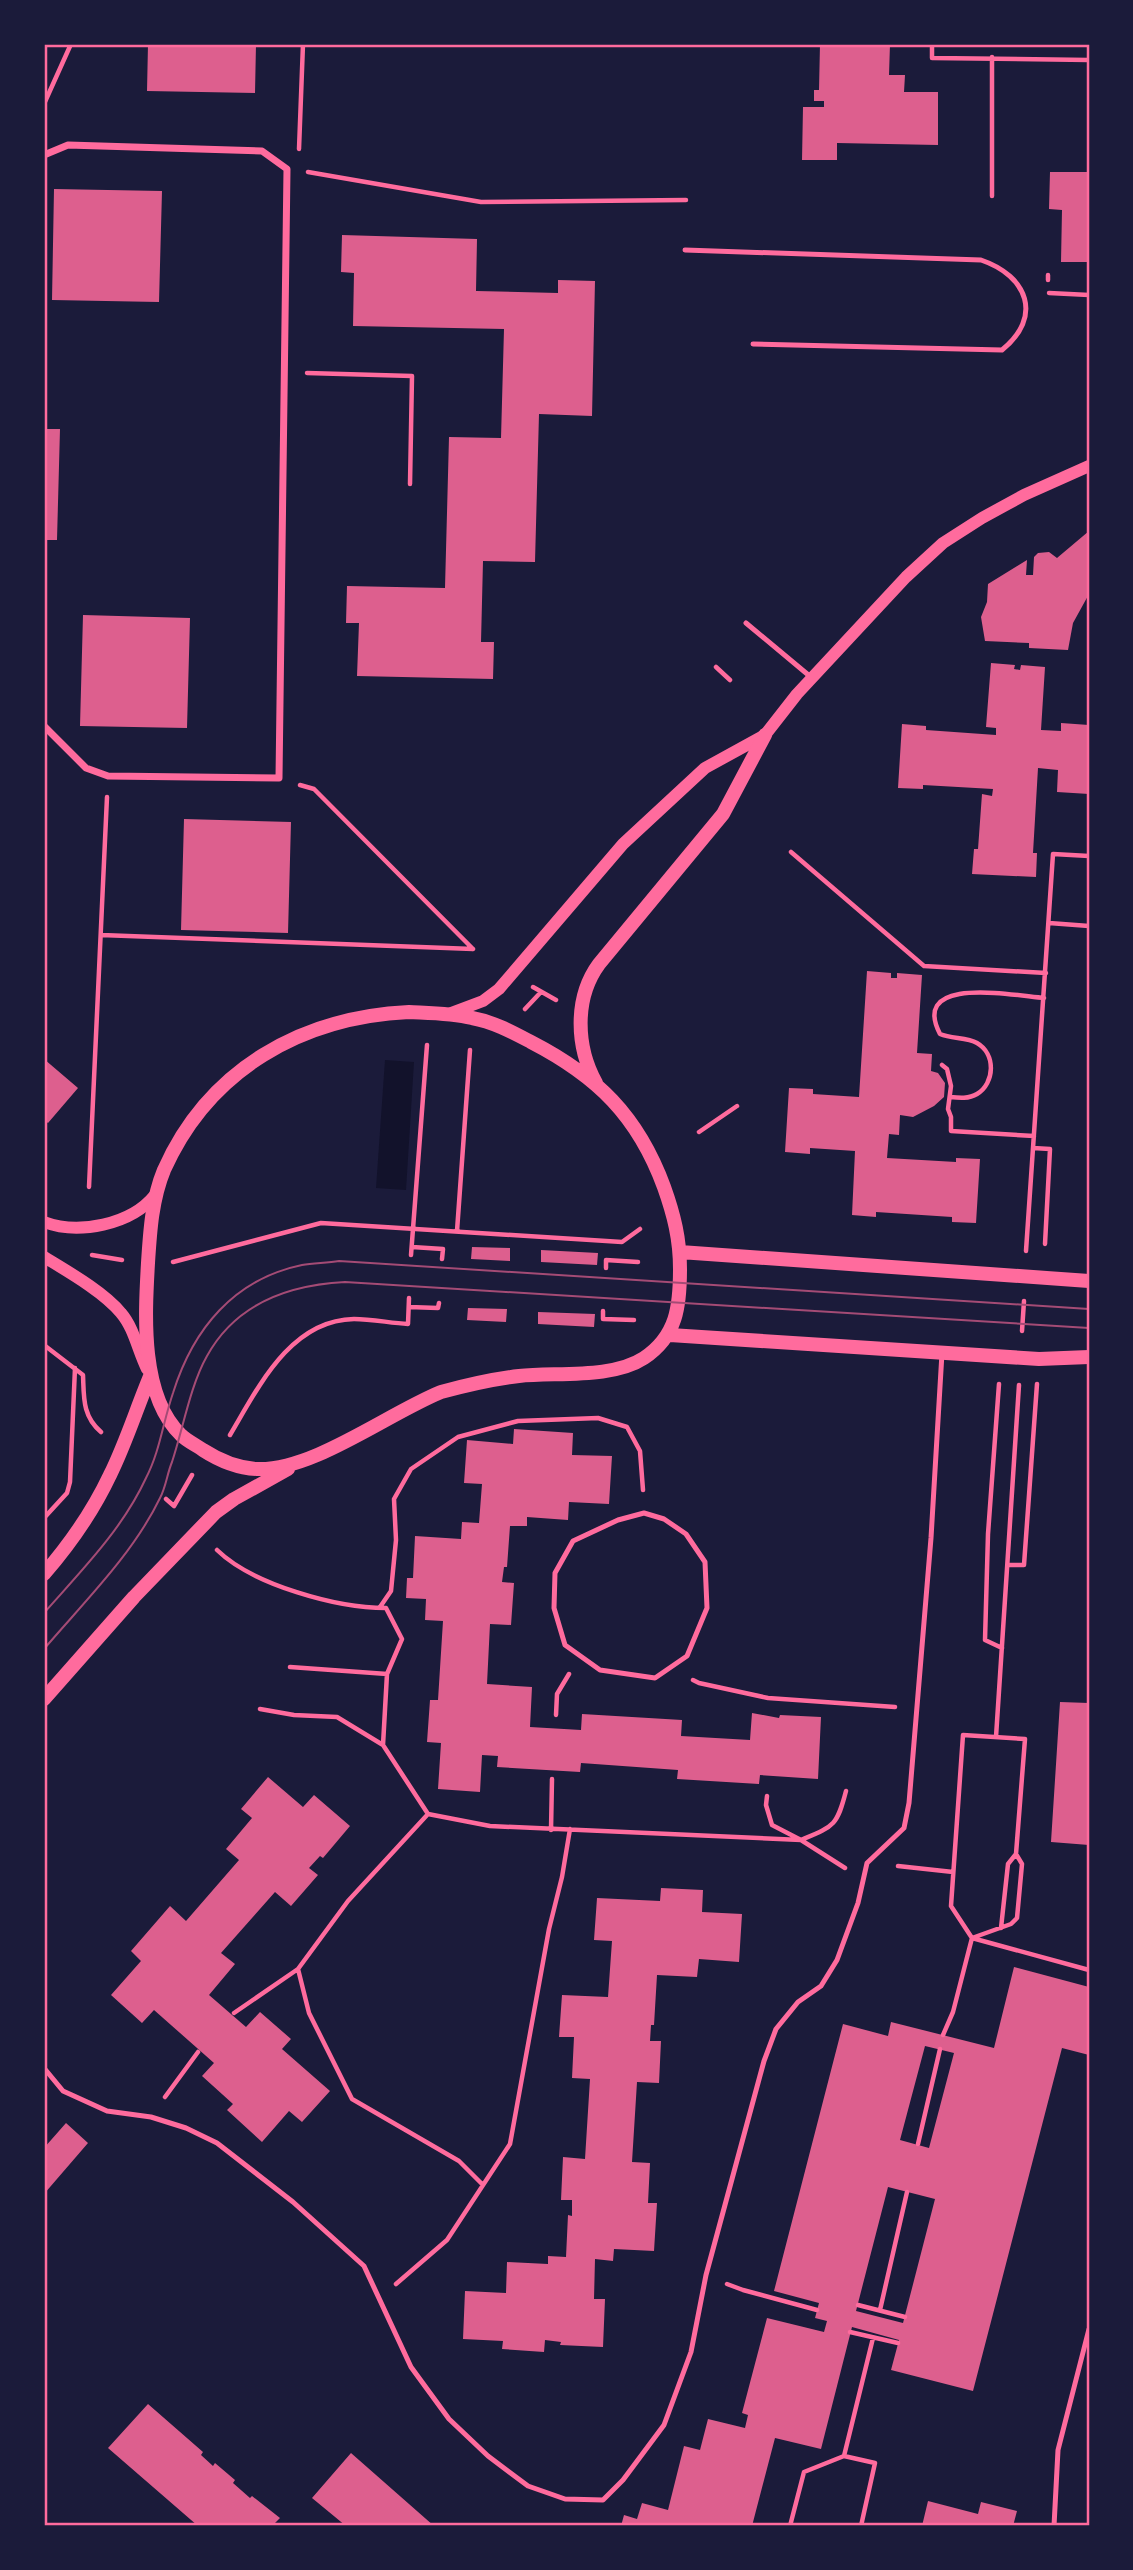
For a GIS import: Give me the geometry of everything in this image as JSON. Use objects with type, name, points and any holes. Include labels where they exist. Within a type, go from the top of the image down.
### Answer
[{"type":"main road","points":[[598,1087],[589,1068],[581,1030],[580,1012],[587,982],[723,814],[765,735]]},
{"type":"main road","points":[[44,1699],[134,1597],[216,1512],[257,1485],[441,1392],[520,1376],[623,1367],[645,1357],[670,1335],[680,1284],[680,1252],[674,1214],[645,1143],[632,1122],[583,1073],[508,1029],[472,1017],[381,1014],[312,1030],[259,1056],[232,1079],[212,1098],[177,1145],[155,1195],[146,1290],[150,1374],[167,1416],[181,1435],[222,1462],[259,1469],[295,1464],[312,1457]]},
{"type":"main road","points":[[680,1252],[1089,1281]]},
{"type":"main road","points":[[670,1335],[1038,1359],[1089,1357]]},
{"type":"main road","points":[[44,1574],[81,1527],[97,1501],[111,1474],[150,1374]]},
{"type":"street","points":[[44,155],[68,145],[262,150],[287,169],[279,778],[108,776],[86,768],[44,726]]},
{"type":"street","points":[[443,1014],[460,1011],[493,995],[622,844],[705,768],[765,735],[812,678],[905,577],[943,544],[982,517],[1089,466]]},
{"type":"street","points":[[44,1222],[65,1226],[107,1224],[135,1212],[155,1195]]},
{"type":"street","points":[[44,1257],[83,1281],[121,1312],[150,1374]]},
{"type":"lane","points":[[685,250],[981,260],[996,265],[1012,277],[1022,289],[1026,309],[1021,330],[1002,350],[753,344]]},
{"type":"lane","points":[[746,623],[812,678]]},
{"type":"lane","points":[[44,2068],[63,2091],[107,2111],[151,2117],[186,2128],[217,2143],[293,2202],[364,2266],[411,2367],[449,2419],[488,2456],[528,2486],[565,2499],[603,2500],[623,2480],[664,2425],[691,2352],[706,2275],[764,2061],[776,2029],[798,2003],[821,1986],[837,1960],[858,1903],[867,1863],[904,1828],[909,1803],[931,1538],[943,1353]]},
{"type":"lane","points":[[644,1513],[664,1519],[686,1534],[705,1562],[707,1608],[687,1656],[655,1678],[600,1670],[565,1644],[554,1608],[555,1573],[573,1541],[618,1520],[644,1513]]},
{"type":"lane","points":[[1054,2526],[1059,2451],[1089,2329]]},
{"type":"path","points":[[44,104],[71,44]]},
{"type":"path","points":[[299,171],[303,44]]},
{"type":"path","points":[[932,44],[932,58],[1089,60]]},
{"type":"path","points":[[992,57],[992,196]]},
{"type":"path","points":[[287,169],[481,202],[686,200]]},
{"type":"path","points":[[1049,293],[1089,295]]},
{"type":"path","points":[[285,373],[412,376],[410,484]]},
{"type":"path","points":[[716,667],[730,680]]},
{"type":"path","points":[[89,1187],[108,776]]},
{"type":"path","points":[[101,935],[473,949],[314,789],[279,778]]},
{"type":"path","points":[[791,852],[924,966],[1046,973]]},
{"type":"path","points":[[1026,1253],[1053,854],[1089,856]]},
{"type":"path","points":[[1049,923],[1089,926]]},
{"type":"path","points":[[529,985],[563,1003]]},
{"type":"path","points":[[522,1012],[541,992]]},
{"type":"path","points":[[950,1097],[965,1098],[977,1094],[988,1084],[991,1077],[990,1063],[985,1051],[977,1043],[940,1034],[935,1018],[940,1002],[961,992],[1044,998]]},
{"type":"path","points":[[411,1255],[427,1045]]},
{"type":"path","points":[[457,1231],[470,1050]]},
{"type":"path","points":[[942,1065],[947,1069],[951,1131],[1034,1136]]},
{"type":"path","points":[[699,1132],[737,1106]]},
{"type":"path","points":[[1032,1148],[1050,1149],[1045,1244]]},
{"type":"path","points":[[166,1264],[321,1223],[622,1242],[640,1229]]},
{"type":"path","points":[[412,1247],[443,1249],[442,1259]]},
{"type":"path","points":[[85,1254],[134,1263]]},
{"type":"path","points":[[606,1268],[606,1260],[638,1262]]},
{"type":"path","points":[[1022,1336],[1024,1294]]},
{"type":"path","points":[[229,1436],[271,1369],[294,1344],[335,1322],[354,1319],[408,1324],[409,1298]]},
{"type":"path","points":[[409,1307],[438,1308],[439,1303]]},
{"type":"path","points":[[603,1311],[603,1319],[634,1320]]},
{"type":"path","points":[[44,1345],[83,1375],[83,1402],[97,1429],[106,1435],[125,1438]]},
{"type":"path","points":[[44,1518],[67,1493],[70,1482],[75,1368]]},
{"type":"path","points":[[996,1737],[1020,1377]]},
{"type":"path","points":[[999,1381],[988,1534],[985,1640],[1002,1648]]},
{"type":"path","points":[[1008,1565],[1024,1565],[1037,1383]]},
{"type":"path","points":[[379,1608],[391,1591],[396,1540],[394,1499],[411,1469],[458,1437],[518,1421],[598,1418],[627,1427],[640,1451],[644,1513]]},
{"type":"path","points":[[174,1506],[192,1475]]},
{"type":"path","points":[[166,1499],[182,1514]]},
{"type":"path","points":[[217,1550],[261,1578],[295,1593],[333,1603],[386,1608],[402,1639],[387,1674],[383,1745]]},
{"type":"path","points":[[556,1715],[557,1695],[580,1656]]},
{"type":"path","points":[[672,1666],[699,1684],[768,1698],[916,1709]]},
{"type":"path","points":[[290,1667],[387,1674]]},
{"type":"path","points":[[260,1709],[294,1715],[337,1717],[383,1745],[428,1814],[490,1826],[801,1840],[831,1827],[840,1814],[846,1791]]},
{"type":"path","points":[[1001,1928],[1008,1864],[1016,1854],[1025,1738],[963,1735],[951,1906],[972,1938],[1089,1970]]},
{"type":"path","points":[[551,1830],[552,1779]]},
{"type":"path","points":[[767,1796],[766,1805],[772,1825],[801,1840],[863,1880]]},
{"type":"path","points":[[234,2013],[298,1969],[348,1901],[428,1814]]},
{"type":"path","points":[[379,2298],[447,2240],[510,2144],[549,1928],[562,1877],[570,1829]]},
{"type":"path","points":[[972,1938],[1011,1924],[1017,1918],[1022,1864],[1016,1854]]},
{"type":"path","points":[[867,1863],[953,1872]]},
{"type":"path","points":[[943,2035],[953,2012],[972,1938]]},
{"type":"path","points":[[298,1969],[309,2013],[352,2099],[459,2161],[483,2185]]},
{"type":"path","points":[[918,2144],[940,2049]]},
{"type":"path","points":[[151,2117],[198,2052]]},
{"type":"path","points":[[880,2310],[907,2192]]},
{"type":"path","points":[[743,2290],[817,2310]]},
{"type":"path","points":[[858,2305],[905,2317]]},
{"type":"path","points":[[850,2332],[898,2343]]},
{"type":"path","points":[[844,2456],[873,2338]]},
{"type":"path","points":[[790,2526],[804,2472],[844,2456],[875,2463],[861,2526]]},
{"type":"shaded area","points":[[385,1060],[414,1062],[406,1190],[376,1188]]},
{"type":"building","points":[[148,44],[256,44],[255,93],[147,91]]},
{"type":"building","points":[[820,44],[890,44],[889,75],[905,75],[904,92],[938,92],[938,145],[837,143],[837,160],[802,160],[803,107],[824,107],[824,101],[814,101],[814,90],[819,90]]},
{"type":"building","points":[[1050,172],[1089,172],[1089,262],[1061,262],[1062,210],[1049,209]]},
{"type":"building","points":[[54,189],[162,191],[159,302],[52,300]]},
{"type":"building","points":[[342,235],[477,239],[476,291],[558,293],[558,280],[595,281],[592,416],[539,414],[535,562],[483,561],[481,642],[494,642],[493,679],[357,676],[359,623],[346,623],[347,586],[445,588],[449,437],[501,438],[504,329],[353,326],[354,273],[341,272]]},
{"type":"building","points":[[44,429],[60,429],[57,540],[44,540]]},
{"type":"building","points":[[1089,531],[1089,594],[1073,623],[1068,650],[1029,648],[1029,643],[985,641],[981,617],[987,602],[988,584],[1027,560],[1026,575],[1033,575],[1034,557],[1038,553],[1049,552],[1057,558]]},
{"type":"building","points":[[83,615],[190,618],[187,728],[80,726]]},
{"type":"building","points":[[991,663],[1015,665],[1014,669],[1020,670],[1021,665],[1045,667],[1041,730],[1061,731],[1061,723],[1089,725],[1089,794],[1057,792],[1058,770],[1038,768],[1033,853],[1037,853],[1036,877],[972,874],[974,849],[978,849],[982,794],[992,796],[993,789],[923,785],[923,789],[898,788],[902,724],[926,726],[926,730],[996,735],[996,728],[986,727]]},
{"type":"building","points":[[184,819],[291,822],[288,933],[181,930]]},
{"type":"building","points":[[867,971],[891,973],[891,978],[897,978],[897,973],[922,975],[917,1053],[932,1054],[931,1071],[938,1073],[945,1083],[944,1097],[934,1106],[913,1117],[900,1115],[899,1135],[889,1134],[887,1158],[956,1162],[956,1158],[980,1159],[976,1223],[952,1222],[952,1217],[876,1212],[876,1217],[852,1215],[855,1151],[810,1148],[810,1154],[785,1152],[789,1088],[813,1089],[813,1094],[859,1097]]},
{"type":"building","points":[[44,1059],[78,1088],[48,1123],[44,1120]]},
{"type":"building","points":[[472,1247],[510,1248],[510,1261],[471,1259]]},
{"type":"building","points":[[541,1250],[598,1253],[597,1265],[541,1262]]},
{"type":"building","points":[[468,1308],[507,1309],[506,1322],[467,1320]]},
{"type":"building","points":[[538,1312],[595,1314],[594,1327],[538,1324]]},
{"type":"building","points":[[514,1429],[573,1433],[572,1455],[612,1456],[609,1504],[569,1502],[568,1520],[527,1517],[527,1526],[510,1526],[507,1567],[504,1567],[502,1582],[514,1583],[511,1625],[490,1624],[487,1684],[532,1687],[530,1727],[581,1730],[582,1714],[682,1720],[681,1736],[750,1740],[752,1713],[779,1718],[780,1715],[821,1717],[818,1779],[760,1775],[759,1784],[677,1779],[678,1770],[581,1763],[580,1772],[497,1767],[498,1756],[482,1755],[480,1792],[438,1789],[441,1743],[427,1742],[430,1700],[438,1700],[443,1621],[425,1620],[426,1599],[406,1598],[407,1578],[413,1578],[415,1536],[461,1539],[462,1522],[479,1523],[482,1484],[464,1483],[467,1440],[513,1444]]},
{"type":"building","points":[[1060,1702],[1089,1703],[1089,1845],[1051,1842]]},
{"type":"building","points":[[268,1777],[303,1807],[314,1795],[350,1826],[323,1858],[320,1856],[309,1868],[318,1875],[291,1906],[275,1892],[221,1953],[235,1964],[209,1995],[246,2027],[260,2012],[291,2039],[282,2049],[330,2091],[302,2122],[289,2111],[262,2142],[227,2110],[233,2104],[202,2076],[214,2063],[154,2010],[142,2023],[111,1995],[141,1961],[131,1951],[170,1906],[186,1921],[239,1860],[226,1849],[252,1818],[241,1809]]},
{"type":"building","points":[[661,1888],[703,1890],[702,1912],[742,1914],[739,1962],[699,1959],[697,1977],[657,1975],[654,2025],[651,2025],[650,2041],[661,2041],[659,2083],[637,2082],[632,2162],[650,2163],[648,2203],[657,2203],[654,2251],[614,2249],[613,2261],[595,2259],[594,2299],[605,2299],[603,2347],[560,2345],[561,2342],[545,2340],[544,2352],[502,2349],[503,2341],[463,2339],[465,2291],[506,2293],[507,2262],[548,2264],[548,2256],[566,2257],[568,2215],[572,2216],[572,2200],[561,2200],[563,2157],[585,2159],[590,2079],[572,2078],[574,2037],[559,2037],[562,1995],[608,1997],[612,1941],[594,1940],[597,1898],[660,1901]]},
{"type":"building","points":[[1014,1967],[1089,1987],[1089,2055],[1062,2048],[973,2391],[891,2370],[899,2340],[852,2327],[821,2449],[775,2438],[752,2526],[621,2526],[624,2515],[637,2519],[642,2503],[668,2510],[684,2446],[700,2450],[708,2419],[745,2428],[748,2415],[742,2413],[767,2318],[824,2332],[827,2321],[815,2318],[819,2303],[774,2291],[843,2024],[888,2036],[891,2022],[994,2048]],"holes":[[[925,2046],[954,2053],[929,2148],[900,2140]],[[888,2187],[935,2199],[903,2323],[856,2311]]]},
{"type":"building","points":[[66,2123],[88,2143],[44,2194],[44,2148]]},
{"type":"building","points":[[148,2404],[203,2452],[201,2455],[213,2466],[215,2463],[235,2480],[233,2483],[250,2498],[252,2496],[280,2518],[272,2526],[198,2526],[108,2448]]},
{"type":"building","points":[[351,2453],[434,2526],[346,2526],[312,2498]]},
{"type":"building","points":[[928,2501],[978,2514],[981,2502],[1017,2511],[1013,2526],[922,2526]]},
{"type":"tram line","points":[[44,1613],[100,1549],[136,1497],[155,1457],[181,1370],[205,1328],[220,1310],[256,1282],[302,1265],[339,1261],[1089,1309]]},
{"type":"tram line","points":[[44,1649],[122,1558],[149,1519],[164,1489],[201,1368],[219,1338],[248,1310],[266,1300],[303,1287],[345,1282],[1089,1328]]}]
